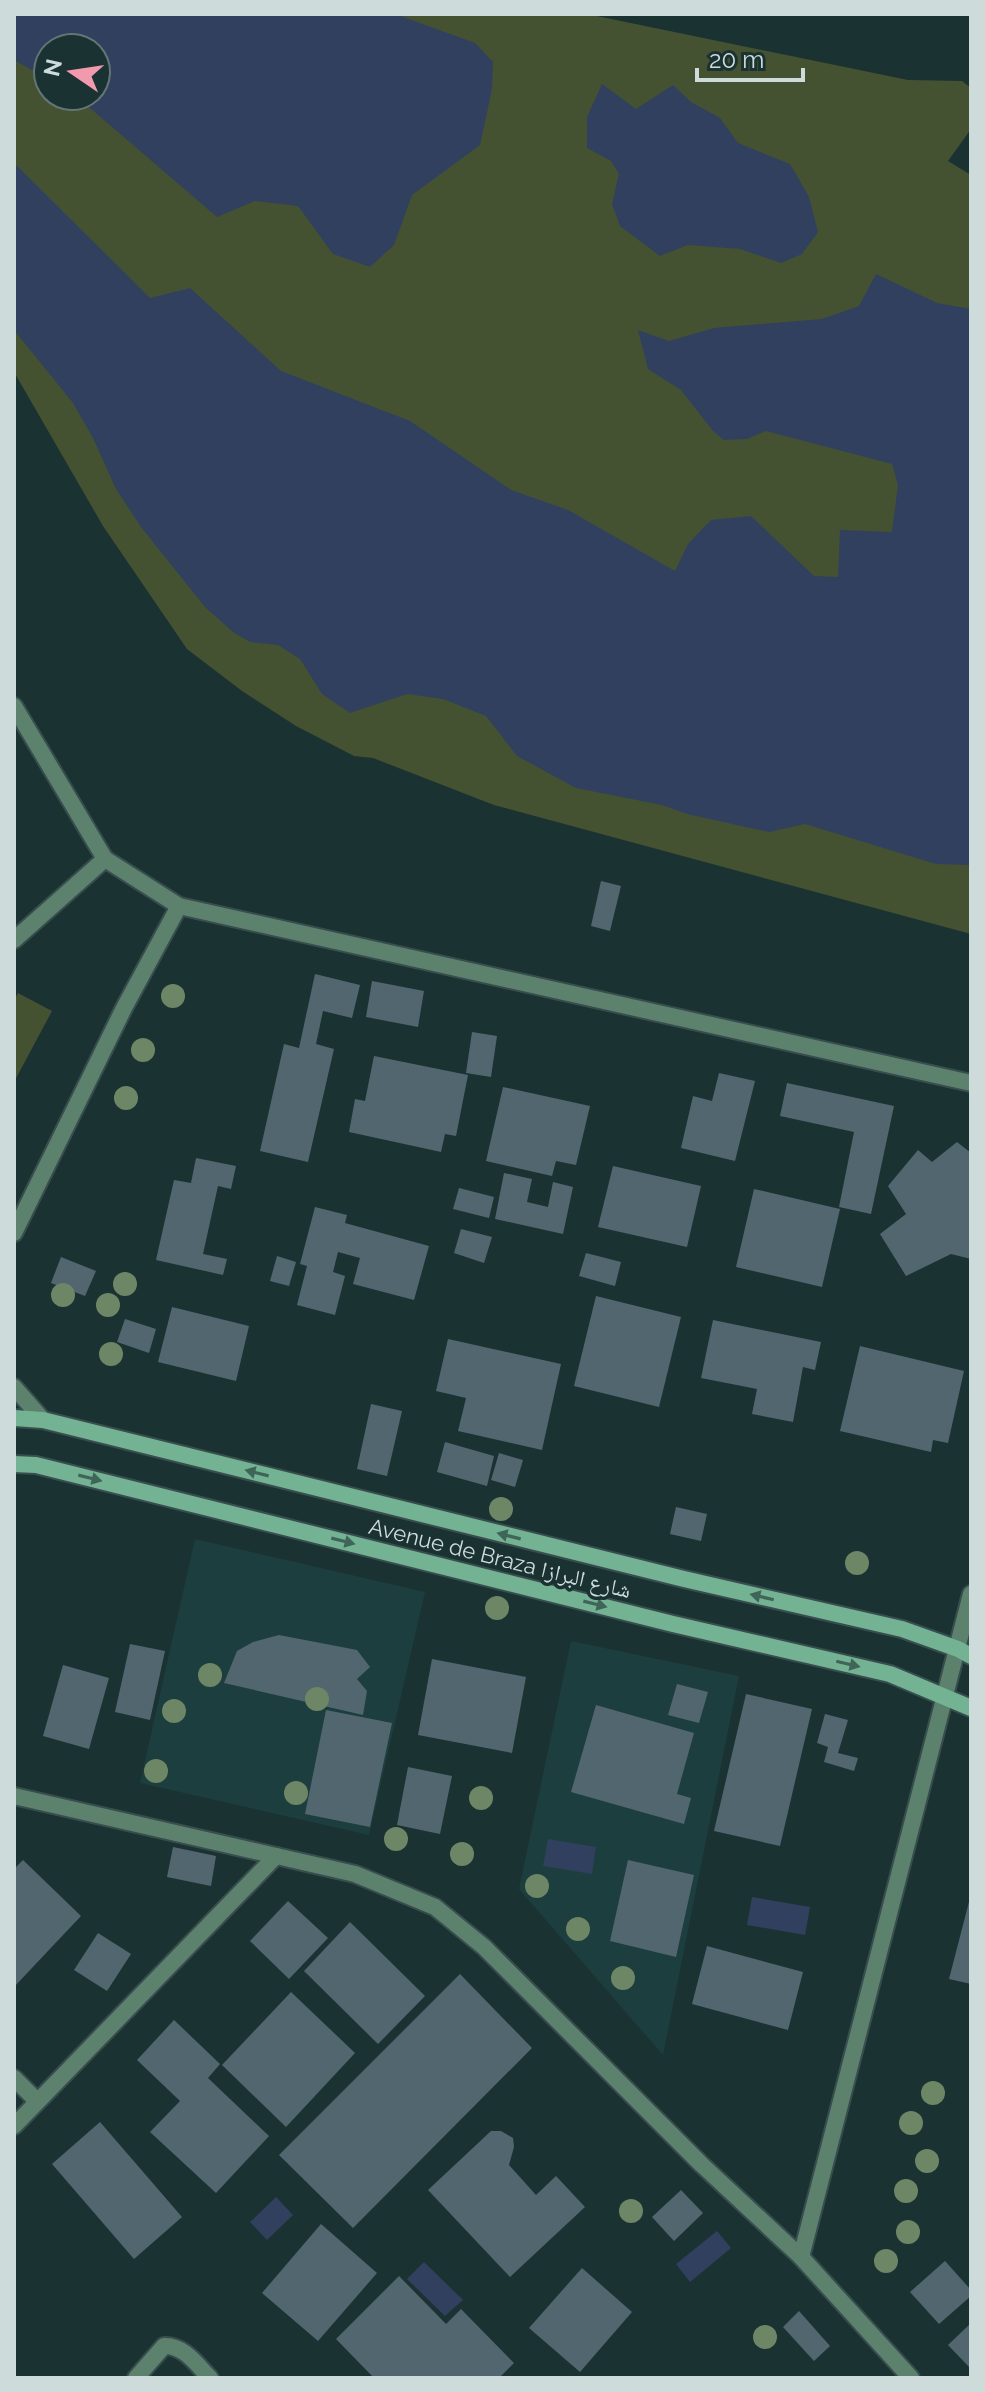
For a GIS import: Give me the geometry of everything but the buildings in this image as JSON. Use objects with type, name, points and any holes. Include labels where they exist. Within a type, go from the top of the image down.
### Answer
[{"type":"main road","name":"Avenue de Braza شارع البرازا","points":[[14,1418],[43,1420],[684,1579],[902,1629],[965,1652]]},
{"type":"main road","name":"Avenue de Braza شارع البرازا","points":[[14,1464],[36,1465],[890,1674],[971,1708]]},
{"type":"street","points":[[14,706],[105,859],[179,906],[971,1083]]},
{"type":"street","points":[[14,940],[105,859]]},
{"type":"street","points":[[14,1233],[124,1008],[179,906]]},
{"type":"street","points":[[14,1387],[43,1420]]},
{"type":"street","points":[[801,2257],[946,1696],[965,1652],[971,1594]]},
{"type":"street","points":[[14,1796],[355,1874],[435,1907],[484,1947],[701,2164],[801,2257],[911,2378]]},
{"type":"street","points":[[14,2126],[276,1856]]},
{"type":"street","points":[[14,2078],[37,2101]]},
{"type":"street","points":[[136,2378],[164,2346],[184,2352],[210,2378]]},
{"type":"shaded area","points":[[14,14],[395,14],[475,43],[493,62],[492,89],[480,145],[412,195],[394,245],[370,267],[333,254],[298,206],[255,201],[217,217],[95,112],[112,112],[112,32],[32,32],[32,70],[14,60]]},
{"type":"shaded area","points":[[602,84],[636,109],[673,85],[691,102],[720,118],[738,143],[790,164],[809,197],[818,232],[802,254],[781,263],[740,249],[688,245],[660,256],[620,226],[612,204],[619,174],[611,161],[587,148],[587,117]]},
{"type":"shaded area","points":[[14,163],[150,298],[190,288],[281,371],[410,421],[511,490],[568,510],[675,571],[688,544],[711,520],[751,516],[814,576],[838,577],[840,530],[892,532],[898,485],[892,464],[766,431],[747,439],[724,440],[713,431],[681,390],[648,369],[638,330],[669,341],[714,328],[822,319],[859,306],[876,274],[937,303],[971,309],[971,865],[936,864],[805,824],[769,832],[687,814],[662,805],[576,788],[517,756],[486,716],[443,699],[407,694],[350,713],[322,694],[300,659],[278,645],[250,642],[233,632],[205,607],[141,527],[116,489],[73,403],[14,330]]},
{"type":"shaded area","points":[[195,1539],[425,1592],[369,1835],[140,1783]]},
{"type":"shaded area","points":[[571,1641],[739,1676],[663,2055],[519,1889]]},
{"type":"shaded area","points":[[548,1839],[596,1847],[592,1874],[543,1866]]},
{"type":"shaded area","points":[[752,1897],[810,1907],[805,1935],[747,1925]]},
{"type":"shaded area","points":[[276,2197],[293,2215],[267,2240],[250,2222]]},
{"type":"shaded area","points":[[717,2231],[731,2248],[690,2282],[676,2264]]},
{"type":"shaded area","points":[[424,2262],[463,2300],[445,2316],[407,2279]]},
{"type":"green space","points":[[14,14],[587,14],[908,80],[962,81],[971,88],[971,129],[948,161],[971,175],[971,934],[494,805],[373,758],[354,756],[296,726],[242,691],[187,649],[103,526],[14,372]]},
{"type":"green space","points":[[18,993],[52,1011],[14,1082],[14,1001]]}]
